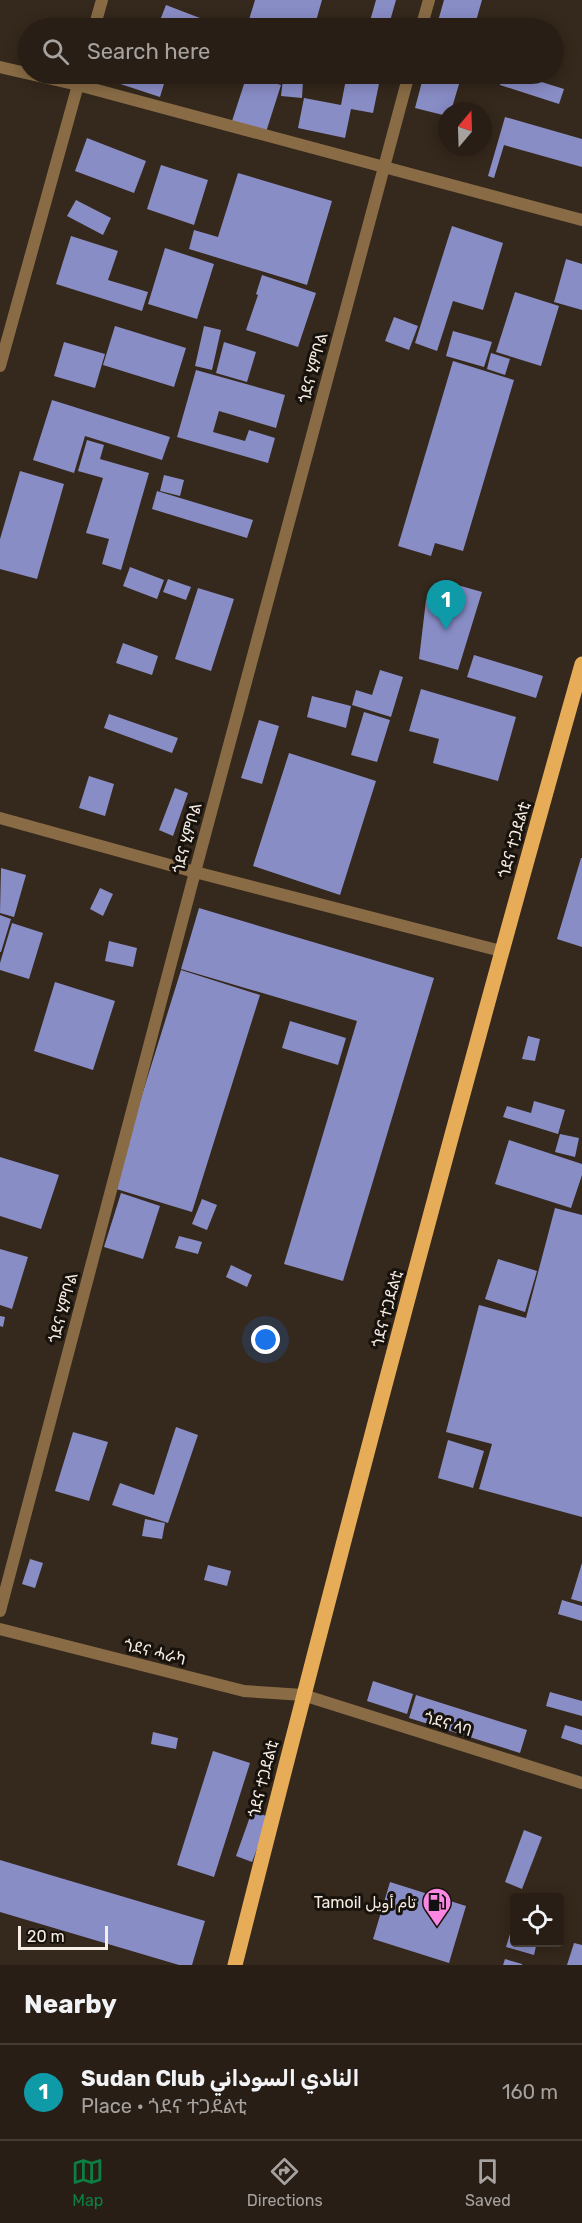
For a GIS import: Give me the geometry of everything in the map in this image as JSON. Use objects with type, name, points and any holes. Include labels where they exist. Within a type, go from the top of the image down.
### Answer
[{"type":"main road","name":"ጎደና ተጋደልቲ","points":[[235,1965],[303,1695],[501,951],[582,664]]},
{"type":"street","points":[[97,18],[102,0]]},
{"type":"street","points":[[424,18],[429,0]]},
{"type":"street","points":[[0,67],[18,70]]},
{"type":"street","points":[[0,366],[79,84]]},
{"type":"street","points":[[97,84],[582,220]]},
{"type":"street","name":"ጎደና ሂምቦል","points":[[0,1611],[406,84]]},
{"type":"street","points":[[0,818],[195,872],[501,951]]},
{"type":"street","name":"ጎደና ሓራካ","points":[[0,1629],[244,1691],[303,1695]]},
{"type":"street","name":"ጎደና ላባ","points":[[303,1695],[582,1783]]},
{"type":"building","points":[[255,0],[322,0],[317,18],[250,18]]},
{"type":"building","points":[[376,0],[396,0],[391,18],[371,18]]},
{"type":"building","points":[[444,0],[482,0],[477,18],[439,18]]},
{"type":"building","points":[[166,5],[200,18],[161,18]]},
{"type":"building","points":[[120,84],[164,84],[160,97]]},
{"type":"building","points":[[244,84],[281,85],[266,132],[232,121]]},
{"type":"building","points":[[282,84],[303,84],[302,98],[281,96]]},
{"type":"building","points":[[345,84],[379,84],[373,113],[351,109],[345,138],[298,128],[304,98],[341,105]]},
{"type":"building","points":[[421,84],[459,84],[454,102],[438,102],[438,114],[415,108]]},
{"type":"building","points":[[548,84],[564,89],[559,104],[500,85]]},
{"type":"building","points":[[505,117],[582,139],[582,167],[504,145],[494,178],[488,176]]},
{"type":"building","points":[[87,138],[146,161],[134,193],[75,171]]},
{"type":"building","points":[[161,165],[208,180],[194,225],[147,209]]},
{"type":"building","points":[[238,173],[332,201],[307,285],[189,249],[194,230],[218,237]]},
{"type":"building","points":[[76,200],[111,218],[103,235],[67,216]]},
{"type":"building","points":[[452,226],[503,243],[483,310],[453,301],[437,351],[415,343]]},
{"type":"building","points":[[71,236],[118,251],[108,280],[148,292],[142,311],[56,284]]},
{"type":"building","points":[[165,248],[214,264],[197,319],[148,304]]},
{"type":"building","points":[[566,259],[582,264],[582,310],[554,302]]},
{"type":"building","points":[[262,275],[316,293],[298,347],[246,330]]},
{"type":"building","points":[[515,292],[559,306],[541,366],[496,352]]},
{"type":"building","points":[[394,317],[418,326],[409,350],[385,341]]},
{"type":"building","points":[[115,326],[186,348],[174,387],[103,365]]},
{"type":"building","points":[[204,326],[221,330],[212,370],[195,366]]},
{"type":"building","points":[[453,331],[492,342],[484,367],[446,356]]},
{"type":"building","points":[[64,342],[105,354],[95,388],[54,376]]},
{"type":"building","points":[[224,342],[256,352],[247,382],[216,373]]},
{"type":"building","points":[[491,353],[510,359],[505,375],[487,369]]},
{"type":"building","points":[[453,361],[514,380],[463,551],[435,543],[431,556],[398,546]]},
{"type":"building","points":[[196,370],[285,395],[276,428],[219,411],[213,432],[245,441],[249,430],[275,438],[268,463],[177,437]]},
{"type":"building","points":[[52,400],[170,437],[162,460],[85,436],[74,473],[33,460]]},
{"type":"building","points":[[87,440],[104,445],[100,459],[149,473],[121,570],[102,564],[109,539],[86,533],[103,478],[78,471]]},
{"type":"building","points":[[20,471],[64,484],[37,579],[0,569],[0,539]]},
{"type":"building","points":[[164,475],[184,480],[180,496],[160,491]]},
{"type":"building","points":[[157,491],[253,520],[247,538],[152,509]]},
{"type":"building","points":[[130,567],[164,580],[157,599],[123,586]]},
{"type":"building","points":[[168,579],[191,587],[186,600],[163,592]]},
{"type":"building","points":[[454,584],[482,592],[458,670],[419,659],[426,600]]},
{"type":"building","points":[[198,588],[234,599],[211,671],[175,659]]},
{"type":"building","points":[[123,643],[158,656],[152,675],[116,663]]},
{"type":"building","points":[[474,655],[543,676],[536,698],[467,677]]},
{"type":"building","points":[[380,670],[403,677],[391,717],[352,705],[356,690],[372,695]]},
{"type":"building","points":[[421,689],[516,717],[498,781],[433,763],[439,739],[409,731]]},
{"type":"building","points":[[312,696],[351,706],[346,728],[307,717]]},
{"type":"building","points":[[364,712],[390,720],[377,762],[351,755]]},
{"type":"building","points":[[109,714],[178,738],[172,753],[104,728]]},
{"type":"building","points":[[259,720],[279,726],[262,784],[241,778]]},
{"type":"building","points":[[289,753],[376,781],[340,895],[253,866]]},
{"type":"building","points":[[89,776],[114,784],[105,816],[79,808]]},
{"type":"building","points":[[175,788],[188,793],[173,836],[159,830]]},
{"type":"building","points":[[582,858],[582,947],[557,939]]},
{"type":"building","points":[[1,868],[26,875],[14,917],[0,913]]},
{"type":"building","points":[[100,888],[113,894],[103,916],[90,909]]},
{"type":"building","points":[[199,908],[434,978],[343,1281],[284,1264],[357,1021],[181,969]]},
{"type":"building","points":[[0,915],[11,919],[1,952],[0,952]]},
{"type":"building","points":[[12,923],[43,933],[29,979],[0,970]]},
{"type":"building","points":[[109,941],[137,948],[133,967],[105,961]]},
{"type":"building","points":[[181,970],[260,995],[192,1212],[113,1188]]},
{"type":"building","points":[[55,982],[115,1001],[93,1070],[34,1051]]},
{"type":"building","points":[[290,1021],[346,1038],[338,1065],[282,1048]]},
{"type":"building","points":[[528,1036],[540,1039],[535,1061],[522,1059]]},
{"type":"building","points":[[534,1101],[565,1110],[558,1134],[503,1117],[507,1106],[531,1113]]},
{"type":"building","points":[[560,1134],[579,1138],[575,1157],[555,1152]]},
{"type":"building","points":[[509,1140],[582,1164],[582,1175],[571,1208],[495,1184]]},
{"type":"building","points":[[0,1157],[59,1175],[41,1229],[0,1216]]},
{"type":"building","points":[[121,1193],[160,1206],[143,1259],[104,1247]]},
{"type":"building","points":[[202,1199],[217,1205],[207,1230],[192,1224]]},
{"type":"building","points":[[555,1208],[582,1215],[582,1517],[479,1489],[492,1444],[446,1432],[479,1305],[526,1318]]},
{"type":"building","points":[[179,1236],[202,1242],[198,1254],[175,1248]]},
{"type":"building","points":[[0,1249],[28,1257],[12,1309],[0,1305]]},
{"type":"building","points":[[498,1259],[537,1271],[525,1312],[485,1299]]},
{"type":"building","points":[[231,1265],[252,1275],[247,1287],[226,1277]]},
{"type":"building","points":[[0,1316],[5,1317],[3,1327],[0,1326]]},
{"type":"building","points":[[176,1427],[198,1435],[168,1523],[112,1505],[120,1483],[154,1495]]},
{"type":"building","points":[[73,1432],[108,1442],[89,1501],[55,1491]]},
{"type":"building","points":[[448,1440],[484,1451],[473,1488],[438,1478]]},
{"type":"building","points":[[145,1519],[165,1523],[162,1539],[142,1536]]},
{"type":"building","points":[[30,1559],[43,1563],[35,1588],[22,1584]]},
{"type":"building","points":[[582,1563],[582,1602],[571,1599]]},
{"type":"building","points":[[208,1565],[231,1571],[227,1586],[204,1580]]},
{"type":"building","points":[[562,1600],[582,1606],[582,1621],[558,1614]]},
{"type":"building","points":[[373,1681],[413,1694],[407,1714],[367,1701]]},
{"type":"building","points":[[550,1692],[582,1701],[582,1716],[546,1706]]},
{"type":"building","points":[[416,1695],[527,1730],[520,1753],[409,1718]]},
{"type":"building","points":[[565,1725],[582,1730],[582,1745],[561,1738]]},
{"type":"building","points":[[153,1732],[178,1738],[176,1749],[151,1744]]},
{"type":"building","points":[[213,1751],[250,1763],[214,1877],[177,1865]]},
{"type":"building","points":[[252,1811],[269,1817],[252,1862],[236,1856]]},
{"type":"building","points":[[524,1830],[542,1837],[522,1889],[505,1882]]},
{"type":"building","points":[[0,1860],[205,1921],[192,1965],[179,1965],[0,1912]]},
{"type":"building","points":[[390,1882],[466,1906],[449,1963],[373,1939]]},
{"type":"building","points":[[510,1934],[510,1947],[536,1947],[534,1955],[506,1947]]},
{"type":"building","points":[[574,1943],[582,1945],[582,1965],[567,1965]]},
{"type":"building","points":[[505,1959],[522,1964],[522,1965],[503,1965]]},
{"type":"place","name":"Sudan Club النادي السوداني","points":[[446,630]]},
{"type":"place","name":"Tamoil تام أويل","points":[[437,1928]]}]
